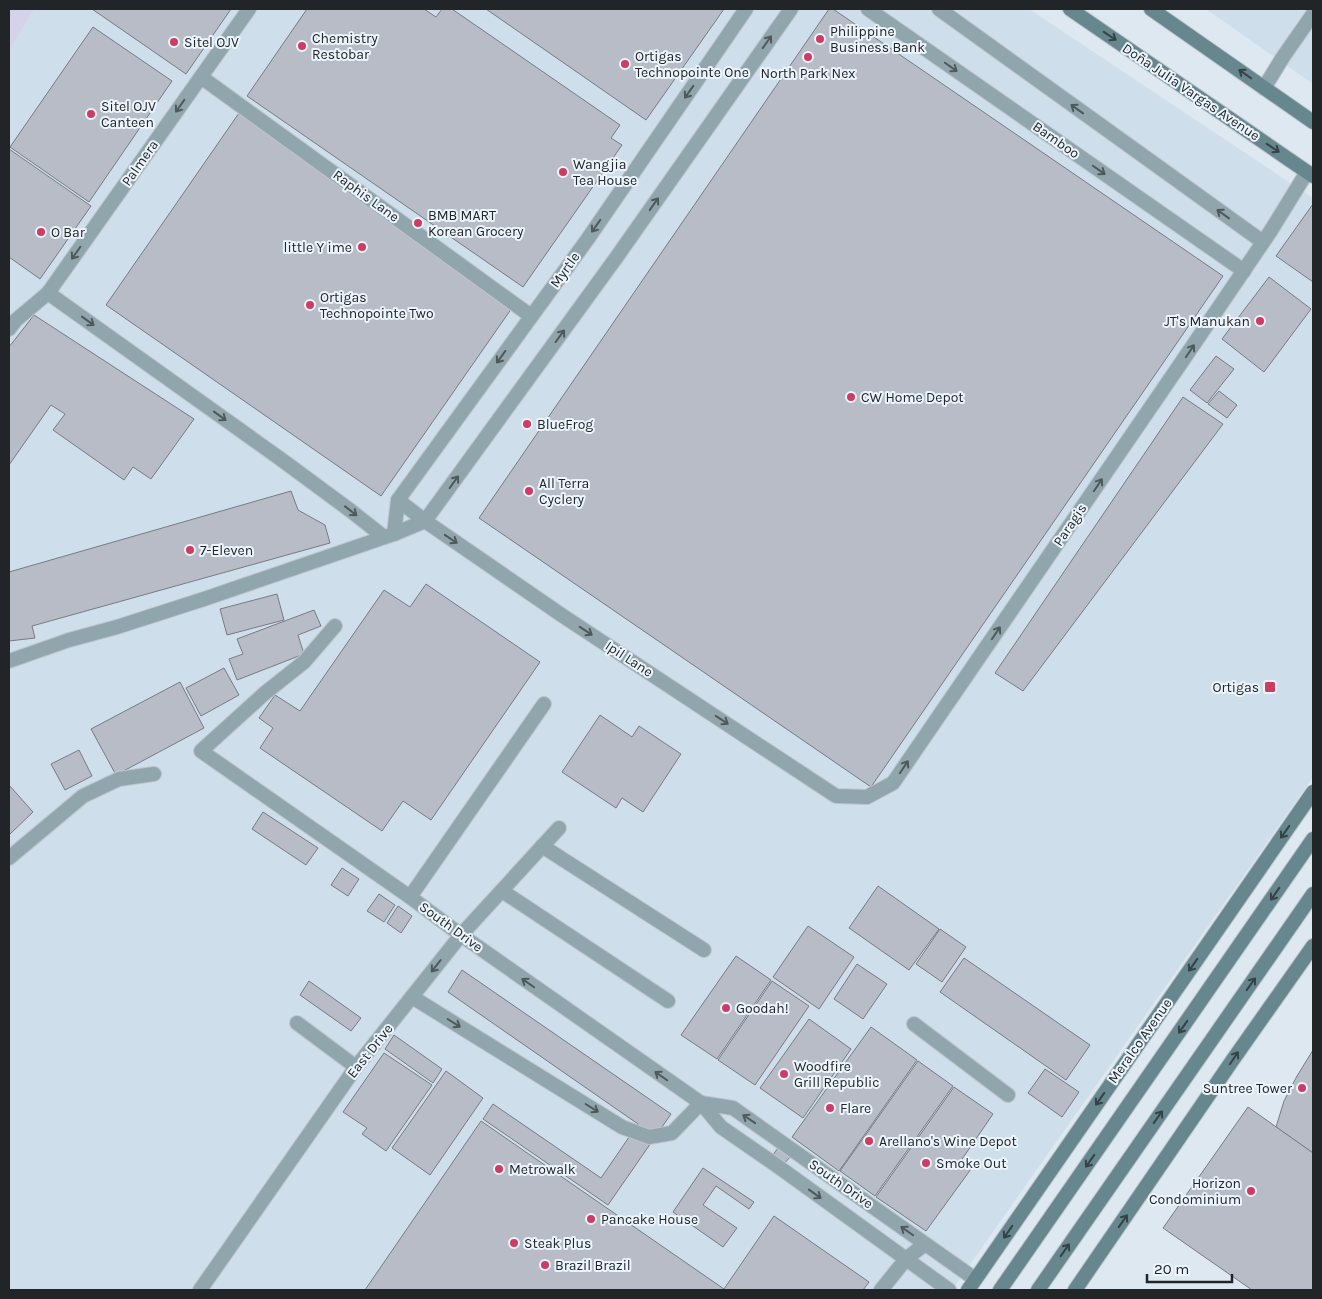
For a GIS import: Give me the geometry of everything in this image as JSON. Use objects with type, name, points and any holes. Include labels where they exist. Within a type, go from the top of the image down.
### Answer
[{"type":"main road","name":"Doña Julia Vargas Avenue","points":[[1070,9],[1310,174]]},
{"type":"main road","points":[[1150,9],[1313,122]]},
{"type":"main road","name":"Meralco Avenue","points":[[971,1284],[1313,792]]},
{"type":"main road","name":"Meralco Avenue","points":[[1000,1290],[1313,839]]},
{"type":"main road","points":[[1038,1290],[1313,894]]},
{"type":"main road","points":[[1076,1290],[1313,946]]},
{"type":"lane","name":"Palmera","points":[[9,329],[16,320],[48,293],[248,9]]},
{"type":"lane","name":"Myrtle","points":[[389,536],[398,500],[587,240],[746,9]]},
{"type":"lane","points":[[9,661],[69,640],[178,607],[389,536],[425,521],[616,258],[791,9]]},
{"type":"lane","name":"Bamboo","points":[[868,9],[1244,271]]},
{"type":"lane","points":[[938,9],[1263,242]]},
{"type":"lane","points":[[1264,88],[1313,14]]},
{"type":"lane","name":"Raphis Lane","points":[[201,77],[531,316]]},
{"type":"lane","name":"Paragis","points":[[867,797],[894,783],[1310,174]]},
{"type":"lane","points":[[48,293],[351,511],[389,536]]},
{"type":"lane","name":"Ipil Lane","points":[[398,500],[425,521],[563,616],[836,796],[867,797]]},
{"type":"lane","name":"South Drive","points":[[335,626],[304,662],[265,693],[201,751],[410,897],[460,936],[701,1104],[721,1127],[949,1290]]},
{"type":"lane","points":[[410,897],[544,704]]},
{"type":"lane","points":[[9,858],[83,796],[119,779],[154,774]]},
{"type":"lane","name":"East Drive","points":[[200,1290],[356,1067],[460,936],[559,828]]},
{"type":"lane","points":[[542,846],[704,950]]},
{"type":"lane","points":[[502,891],[668,1001]]},
{"type":"lane","points":[[412,998],[622,1127],[649,1137],[672,1133],[701,1104]]},
{"type":"lane","points":[[297,1023],[356,1067]]},
{"type":"lane","points":[[914,1024],[1008,1095]]},
{"type":"lane","name":"South Drive","points":[[701,1104],[732,1108],[925,1244],[971,1284]]},
{"type":"lane","points":[[881,1290],[906,1259],[925,1244]]},
{"type":"shaded area","points":[[9,9],[1029,9],[1313,198],[1313,777],[952,1290],[9,1290]]},
{"type":"shaded area","points":[[9,9],[34,9],[9,50]]},
{"type":"shaded area","points":[[1206,9],[1313,9],[1313,84]]},
{"type":"building","name":"Sitel OJV","points":[[92,9],[231,9],[186,74]]},
{"type":"building","points":[[307,9],[424,9],[436,17],[442,9],[452,9],[620,125],[611,138],[622,145],[523,287],[247,96]]},
{"type":"building","name":"Ortigas Technopointe One","points":[[486,9],[724,9],[646,120]]},
{"type":"building","name":"CW Home Depot","points":[[829,9],[833,9],[1223,276],[871,787],[479,518]]},
{"type":"building","name":"Sitel OJV Canteen","points":[[93,27],[172,81],[89,202],[10,147]]},
{"type":"building","name":"Ortigas Technopointe Two","points":[[239,113],[514,305],[381,496],[106,305]]},
{"type":"building","name":"O Bar","points":[[9,149],[91,206],[40,279],[9,257]]},
{"type":"building","points":[[1313,204],[1313,282],[1276,256]]},
{"type":"building","points":[[1269,277],[1311,309],[1264,372],[1222,339]]},
{"type":"building","points":[[34,315],[194,419],[151,479],[133,467],[124,480],[53,430],[65,414],[51,405],[9,465],[9,347]]},
{"type":"building","points":[[1216,356],[1234,369],[1207,403],[1190,390]]},
{"type":"building","points":[[1219,391],[1237,405],[1227,418],[1208,404]]},
{"type":"building","points":[[1183,397],[1223,424],[1023,691],[995,673]]},
{"type":"building","points":[[291,491],[298,510],[325,525],[330,543],[32,626],[35,638],[9,641],[9,572]]},
{"type":"building","points":[[426,584],[540,662],[431,820],[403,801],[382,831],[260,748],[273,728],[259,718],[275,695],[300,711],[384,590],[410,607]]},
{"type":"building","points":[[277,594],[284,620],[227,635],[220,609]]},
{"type":"building","points":[[314,610],[321,626],[298,635],[304,654],[237,680],[229,659],[243,654],[237,639]]},
{"type":"building","points":[[224,668],[239,695],[201,716],[186,688]]},
{"type":"building","points":[[180,682],[204,728],[116,775],[91,729]]},
{"type":"building","points":[[600,715],[632,737],[639,726],[681,754],[643,812],[622,798],[616,808],[562,772]]},
{"type":"building","points":[[79,750],[92,776],[65,790],[51,764]]},
{"type":"building","points":[[9,785],[33,812],[9,835]]},
{"type":"building","points":[[263,812],[318,848],[306,865],[252,829]]},
{"type":"building","points":[[342,868],[359,879],[348,896],[331,885]]},
{"type":"building","points":[[878,886],[939,929],[909,970],[849,928]]},
{"type":"building","points":[[379,894],[395,905],[384,922],[367,911]]},
{"type":"building","points":[[398,906],[412,916],[401,933],[387,923]]},
{"type":"building","points":[[808,926],[854,957],[819,1009],[773,977]]},
{"type":"building","points":[[940,929],[966,947],[942,982],[916,964]]},
{"type":"building","name":"Goodah!","points":[[736,956],[771,980],[717,1059],[681,1035]]},
{"type":"building","points":[[964,958],[1090,1045],[1066,1080],[940,992]]},
{"type":"building","points":[[857,964],[887,984],[863,1019],[834,999]]},
{"type":"building","points":[[462,970],[671,1114],[608,1205],[483,1119],[493,1104],[601,1178],[638,1124],[448,992]]},
{"type":"building","points":[[309,981],[361,1018],[351,1031],[300,995]]},
{"type":"building","points":[[772,981],[809,1006],[755,1085],[718,1060]]},
{"type":"building","points":[[809,1019],[851,1049],[803,1118],[760,1088]]},
{"type":"building","points":[[871,1027],[917,1060],[839,1171],[792,1137]]},
{"type":"building","points":[[394,1035],[442,1069],[433,1083],[385,1049]]},
{"type":"building","name":"Suntree Tower","points":[[1313,1050],[1313,1153],[1276,1127],[1284,1101]]},
{"type":"building","points":[[384,1053],[432,1085],[386,1151],[362,1134],[367,1128],[343,1112]]},
{"type":"building","points":[[918,1061],[953,1086],[875,1196],[840,1171]]},
{"type":"building","points":[[1045,1069],[1079,1092],[1062,1117],[1028,1093]]},
{"type":"building","points":[[446,1071],[483,1098],[430,1175],[392,1148]]},
{"type":"building","points":[[954,1087],[993,1114],[960,1162],[971,1169],[926,1231],[876,1197]]},
{"type":"building","name":"Horizon Condominium","points":[[1248,1107],[1313,1153],[1313,1290],[1252,1290],[1163,1228]]},
{"type":"building","name":"Metrowalk","points":[[481,1121],[724,1289],[774,1216],[869,1282],[863,1290],[365,1290]]},
{"type":"building","points":[[778,1148],[790,1157],[784,1164],[772,1156]]},
{"type":"building","points":[[703,1168],[754,1202],[749,1209],[716,1186],[703,1205],[737,1228],[723,1247],[673,1212]]},
{"type":"place","name":"Philippine Business Bank","points":[[820,39]]},
{"type":"place","name":"Sitel OJV","points":[[174,42]]},
{"type":"place","name":"Chemistry Restobar","points":[[302,46]]},
{"type":"place","name":"North Park Nex","points":[[808,57]]},
{"type":"place","name":"Ortigas Technopointe One","points":[[625,64]]},
{"type":"place","name":"Sitel OJV Canteen","points":[[91,114]]},
{"type":"place","name":"Wangjia Tea House","points":[[563,172]]},
{"type":"place","name":"BMB MART Korean Grocery","points":[[418,223]]},
{"type":"place","name":"O Bar","points":[[41,232]]},
{"type":"place","name":"little Y ime","points":[[362,247]]},
{"type":"place","name":"Ortigas Technopointe Two","points":[[310,305]]},
{"type":"place","name":"JT's Manukan","points":[[1260,321]]},
{"type":"place","name":"CW Home Depot","points":[[851,397]]},
{"type":"place","name":"BlueFrog","points":[[527,424]]},
{"type":"place","name":"All Terra Cyclery","points":[[529,491]]},
{"type":"place","name":"7-Eleven","points":[[190,550]]},
{"type":"place","name":"Ortigas","points":[[1270,687]]},
{"type":"place","name":"Goodah!","points":[[726,1008]]},
{"type":"place","name":"Woodfire Grill Republic","points":[[784,1074]]},
{"type":"place","name":"Suntree Tower","points":[[1302,1088]]},
{"type":"place","name":"Flare","points":[[830,1108]]},
{"type":"place","name":"Arellano's Wine Depot","points":[[869,1141]]},
{"type":"place","name":"Smoke Out","points":[[926,1163]]},
{"type":"place","name":"Metrowalk","points":[[499,1169]]},
{"type":"place","name":"Horizon Condominium","points":[[1251,1191]]},
{"type":"place","name":"Pancake House","points":[[591,1219]]},
{"type":"place","name":"Steak Plus","points":[[514,1243]]},
{"type":"place","name":"Brazil Brazil","points":[[545,1265]]}]
